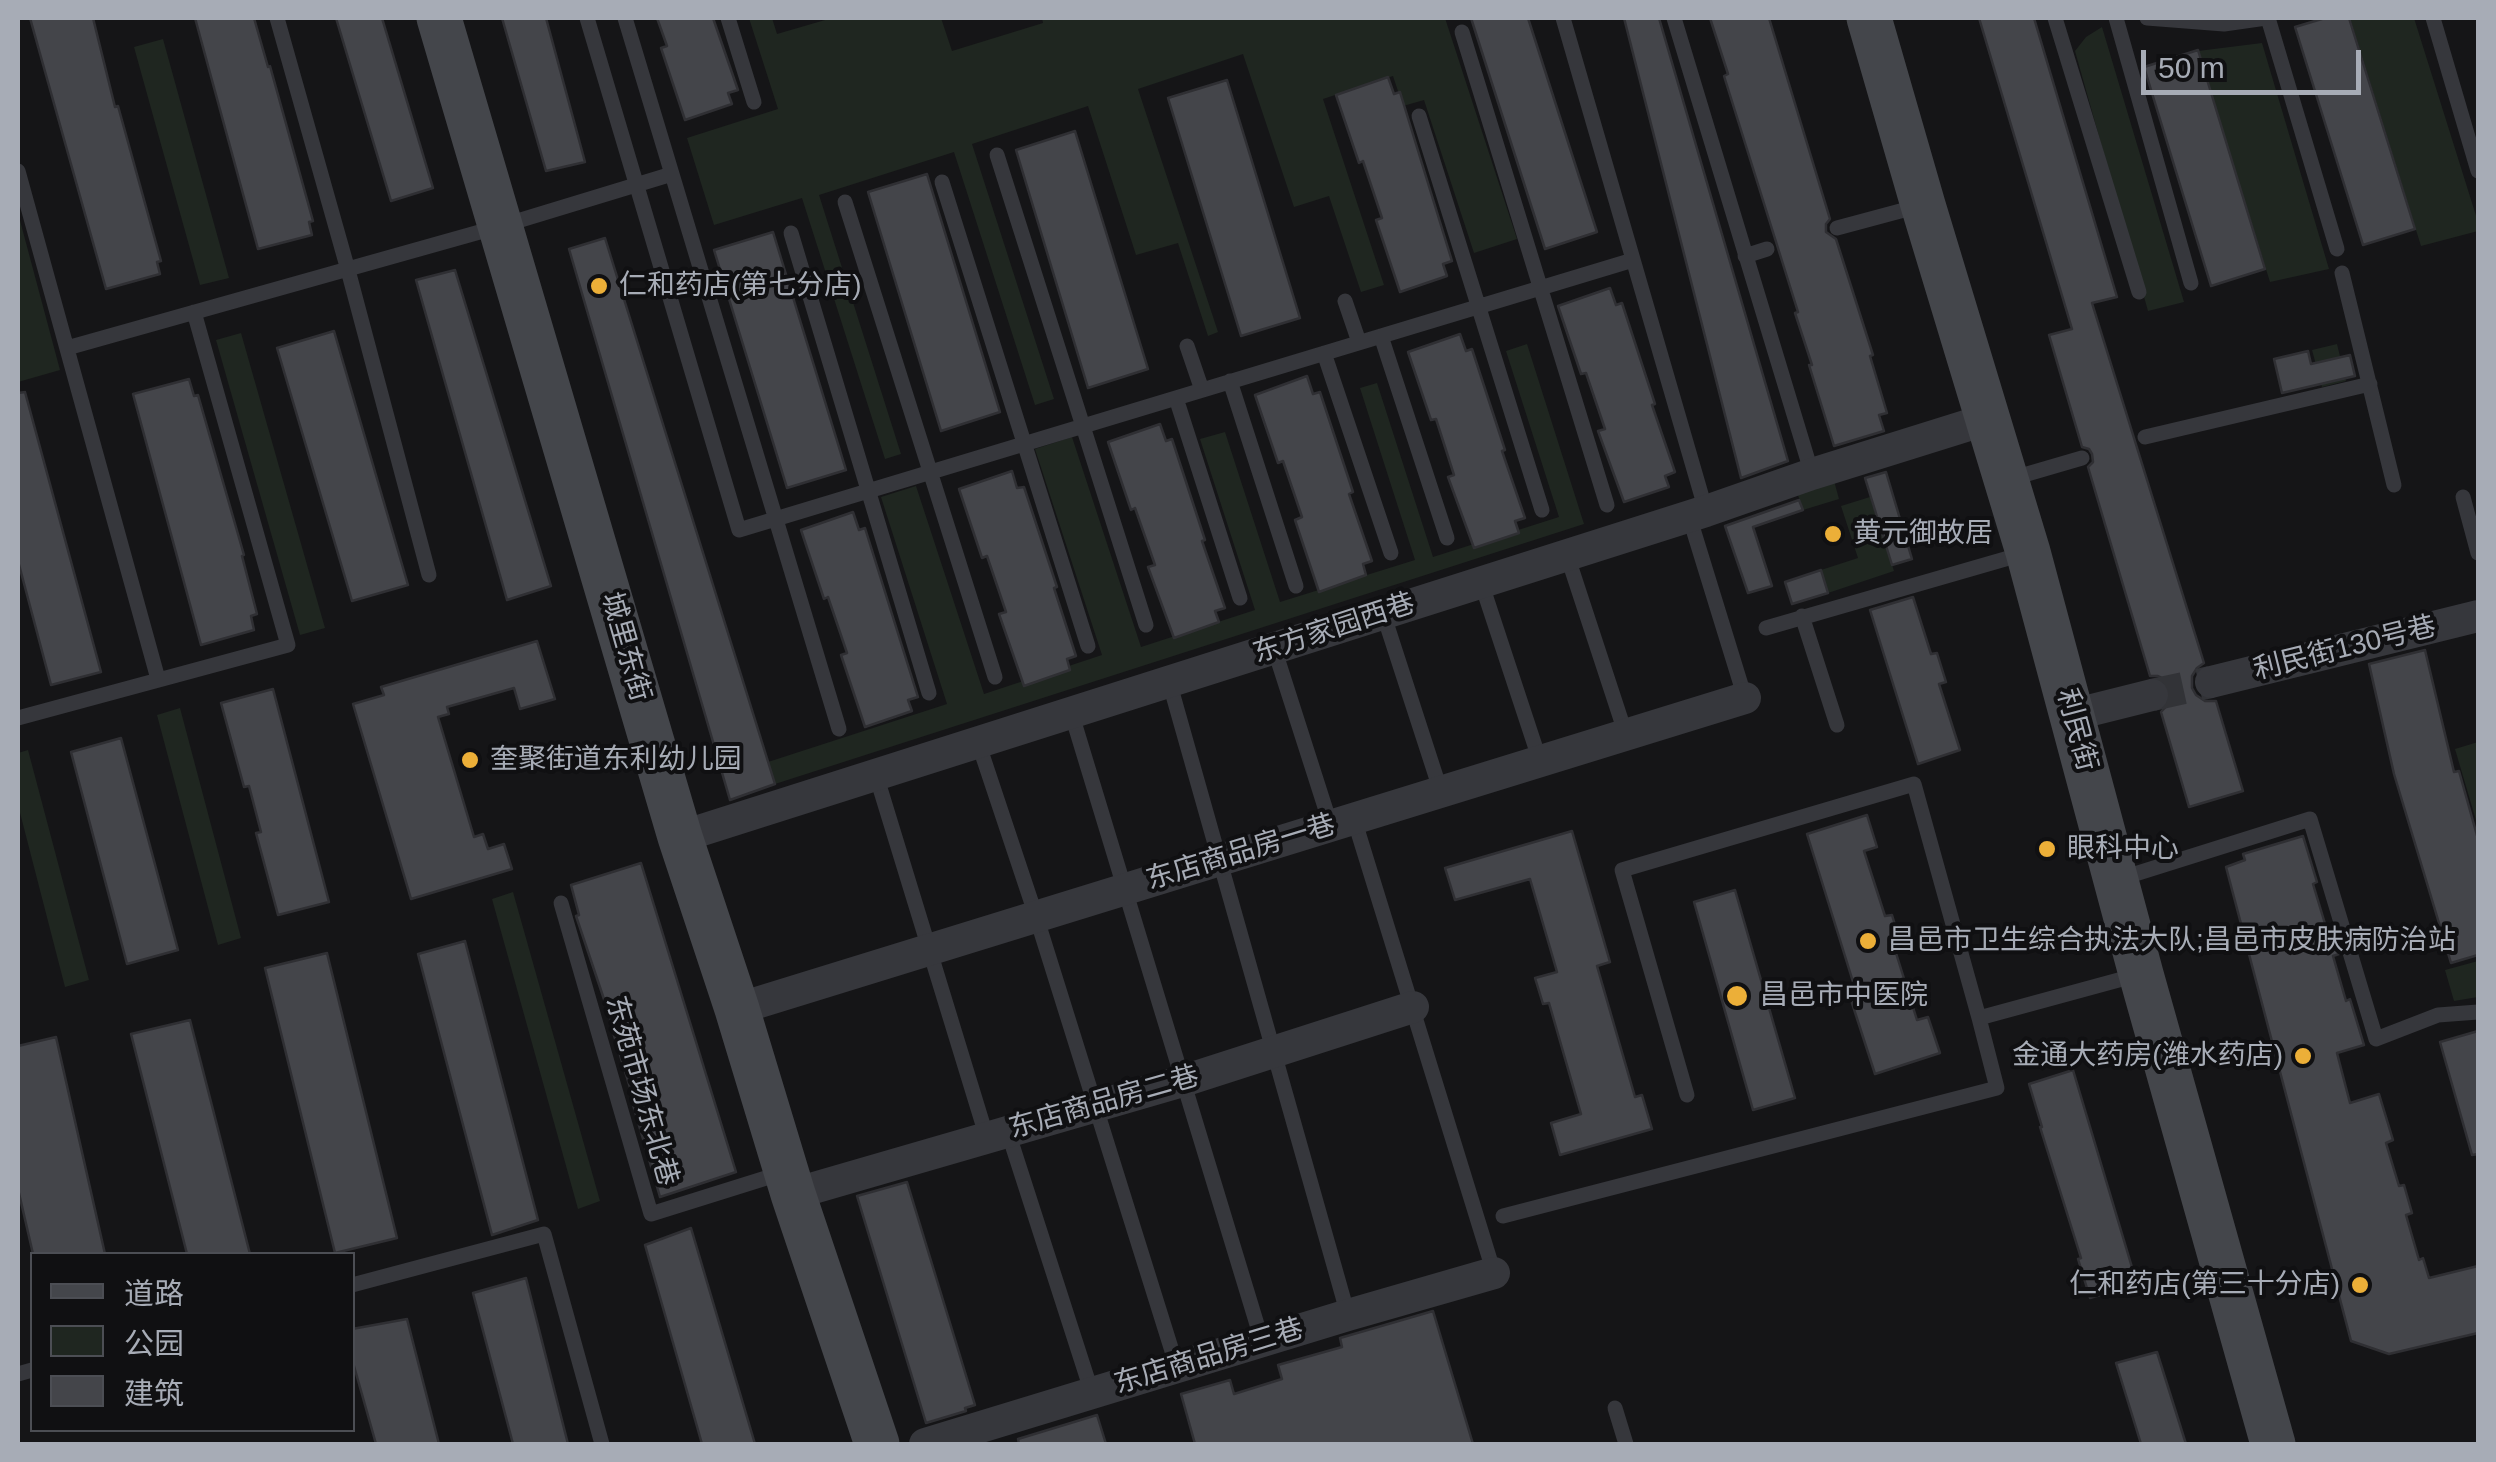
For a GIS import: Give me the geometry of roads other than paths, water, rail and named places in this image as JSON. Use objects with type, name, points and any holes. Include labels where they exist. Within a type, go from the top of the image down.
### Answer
[{"type":"street","name":"城里东街","points":[[439,18],[680,838],[877,1444]]},
{"type":"street","name":"利民街","points":[[1868,18],[2028,552],[2140,974],[2273,1444]]},
{"type":"street","name":"东方家园西巷","points":[[680,838],[1988,418]]},
{"type":"street","name":"利民街130号巷","points":[[2210,682],[2478,616]]},
{"type":"street","points":[[2072,714],[2152,695]]},
{"type":"street","name":"东店商品房一巷","points":[[737,1010],[1745,698]]},
{"type":"street","name":"东店商品房二巷","points":[[790,1183],[998,1135],[1414,1007]]},
{"type":"street","name":"东店商品房三巷","points":[[925,1444],[1494,1273]]},
{"type":"lane","points":[[277,18],[430,575]]},
{"type":"lane","points":[[587,18],[739,530],[1632,260]]},
{"type":"lane","points":[[625,18],[839,728]]},
{"type":"lane","points":[[728,18],[754,102]]},
{"type":"lane","points":[[1564,18],[1632,260],[1745,698]]},
{"type":"lane","points":[[1674,18],[1812,474]]},
{"type":"lane","points":[[2055,18],[2138,292]]},
{"type":"lane","points":[[2116,18],[2191,282]]},
{"type":"lane","points":[[2147,18],[2224,24],[2267,18],[2337,249]]},
{"type":"lane","points":[[2434,18],[2478,172]]},
{"type":"lane","points":[[1462,32],[1607,505]]},
{"type":"lane","points":[[1419,116],[1542,510]]},
{"type":"lane","points":[[997,155],[1146,625]]},
{"type":"lane","points":[[18,171],[158,679]]},
{"type":"lane","points":[[67,348],[672,174]]},
{"type":"lane","points":[[942,182],[1088,646]]},
{"type":"lane","points":[[845,202],[995,677]]},
{"type":"lane","points":[[1837,228],[1923,205]]},
{"type":"lane","points":[[791,233],[929,693]]},
{"type":"lane","points":[[1745,256],[1767,249]]},
{"type":"lane","points":[[2342,274],[2394,485]]},
{"type":"lane","points":[[1345,301],[1359,342]]},
{"type":"lane","points":[[18,718],[288,645],[194,312]]},
{"type":"lane","points":[[1380,336],[1447,538]]},
{"type":"lane","points":[[1188,346],[1202,390]]},
{"type":"lane","points":[[1324,353],[1391,553]]},
{"type":"lane","points":[[1230,381],[1296,586]]},
{"type":"lane","points":[[2145,437],[2370,384]]},
{"type":"lane","points":[[1176,398],[1240,598]]},
{"type":"lane","points":[[2006,480],[2082,458]]},
{"type":"lane","points":[[2463,497],[2478,553]]},
{"type":"lane","points":[[1766,628],[2028,552]]},
{"type":"lane","points":[[1567,554],[1626,735]]},
{"type":"lane","points":[[1481,582],[1540,761]]},
{"type":"lane","points":[[1383,614],[1440,792]]},
{"type":"lane","points":[[1802,616],[1838,725]]},
{"type":"lane","points":[[1274,648],[1414,1007],[1494,1273]]},
{"type":"lane","points":[[1169,681],[1348,1315]]},
{"type":"lane","points":[[1071,712],[1262,1341]]},
{"type":"lane","points":[[978,742],[1177,1367]]},
{"type":"lane","points":[[876,774],[929,950],[1092,1393]]},
{"type":"lane","points":[[1503,1216],[1997,1088],[1914,784],[1622,870],[1688,1095]]},
{"type":"lane","points":[[2116,880],[2310,819],[2376,1039],[2438,1015],[2478,1012]]},
{"type":"lane","name":"东苑市场东北巷","points":[[562,903],[650,1214],[790,1183]]},
{"type":"lane","points":[[1979,1018],[2140,974]]},
{"type":"lane","points":[[355,1283],[544,1234],[602,1444]]},
{"type":"lane","points":[[1616,1408],[1626,1444]]},
{"type":"tunnel","points":[[2152,695],[2211,682]]},
{"type":"place","name":"仁和药店(第七分店)","points":[[599,286]]},
{"type":"place","name":"黄元御故居","points":[[1833,534]]},
{"type":"place","name":"奎聚街道东利幼儿园","points":[[470,760]]},
{"type":"place","name":"眼科中心","points":[[2047,849]]},
{"type":"place","name":"昌邑市卫生综合执法大队;昌邑市皮肤病防治站","points":[[1868,941]]},
{"type":"place","name":"昌邑市中医院","points":[[1737,996]]},
{"type":"place","name":"金通大药房(潍水药店)","points":[[2303,1056]]},
{"type":"place","name":"仁和药店(第三十分店)","points":[[2360,1285]]}]
